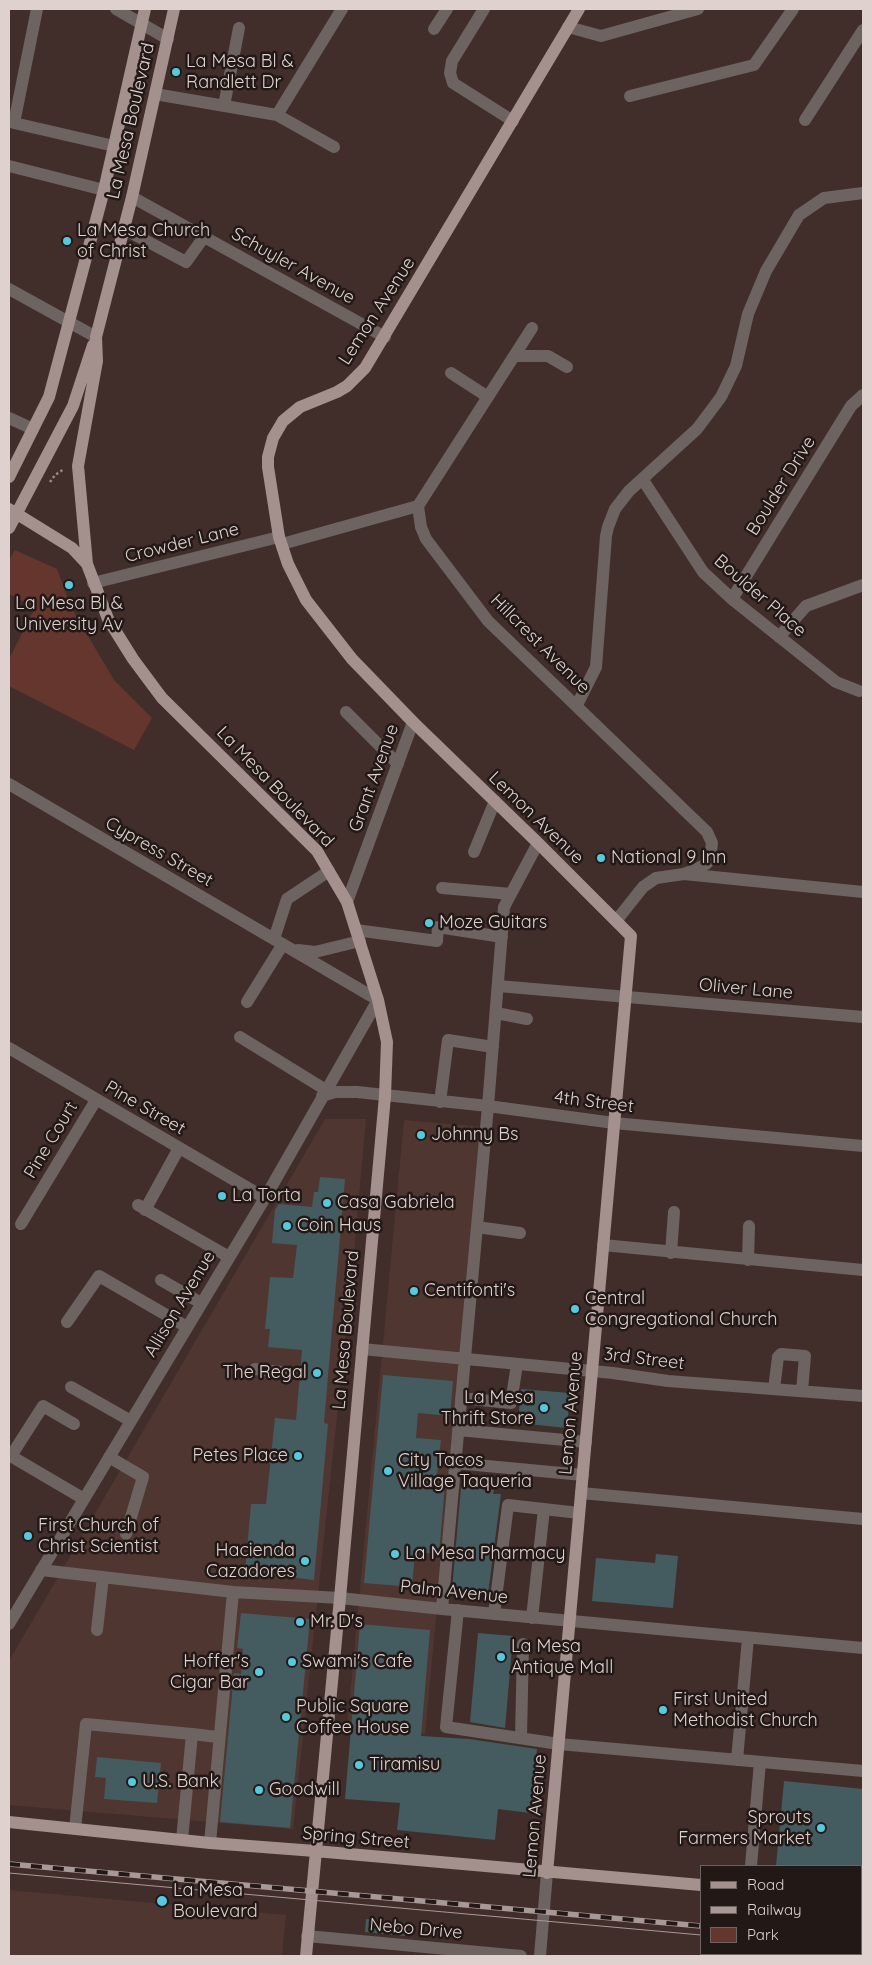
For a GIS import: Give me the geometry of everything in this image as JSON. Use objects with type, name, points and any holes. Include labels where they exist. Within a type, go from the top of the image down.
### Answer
[{"type":"main road","name":"La Mesa Boulevard","points":[[9,477],[49,397],[104,190],[145,9]]},
{"type":"main road","name":"La Mesa Boulevard","points":[[174,9],[132,197],[96,337],[97,361],[78,466],[87,564],[93,584],[108,619],[133,659],[162,698],[317,851],[348,902],[378,1000],[387,1042],[385,1096],[306,1956]]},
{"type":"main road","name":"Lemon Avenue","points":[[547,1873],[631,936],[413,722],[352,659],[306,600],[288,564],[280,541],[268,457],[273,438],[283,421],[309,402],[337,392],[357,377],[365,368],[579,9]]},
{"type":"main road","points":[[9,528],[13,512],[74,406],[96,337]]},
{"type":"main road","name":"La Mesa Boulevard","points":[[13,512],[72,548],[87,564]]},
{"type":"main road","name":"Spring Street","points":[[9,1822],[210,1843],[700,1885]]},
{"type":"street","points":[[37,9],[14,123],[114,146]]},
{"type":"street","points":[[116,9],[168,39]]},
{"type":"street","points":[[277,115],[342,9]]},
{"type":"street","points":[[434,29],[447,9]]},
{"type":"street","points":[[484,9],[452,61],[450,73],[452,83],[512,121]]},
{"type":"street","points":[[568,28],[601,36],[698,9]]},
{"type":"street","points":[[630,96],[754,65],[793,9]]},
{"type":"street","points":[[224,106],[239,28]]},
{"type":"street","points":[[805,120],[863,30]]},
{"type":"street","points":[[155,94],[277,115],[334,147]]},
{"type":"street","points":[[9,166],[104,190]]},
{"type":"street","points":[[577,705],[596,667],[608,527],[615,509],[621,500],[697,429],[721,397],[736,366],[748,314],[766,271],[799,215],[824,198],[863,193]]},
{"type":"street","name":"Schuyler Avenue","points":[[132,197],[385,337]]},
{"type":"street","points":[[124,230],[186,262],[204,237]]},
{"type":"street","points":[[9,289],[96,337]]},
{"type":"street","points":[[418,506],[532,328]]},
{"type":"street","points":[[514,356],[548,356],[566,367]]},
{"type":"street","points":[[452,373],[488,397]]},
{"type":"street","name":"Boulder Drive","points":[[732,599],[851,406],[863,395]]},
{"type":"street","points":[[9,418],[33,429]]},
{"type":"street","name":"Boulder Place","points":[[643,480],[703,572],[732,599],[836,682],[859,691]]},
{"type":"street","name":"Crowder Lane","points":[[93,584],[280,541],[418,506]]},
{"type":"street","name":"Hillcrest Avenue","points":[[418,506],[421,527],[426,539],[488,621],[577,705],[710,837],[712,848],[710,860],[706,864],[684,874],[656,878],[649,882],[627,904],[616,921]]},
{"type":"street","points":[[779,637],[806,606],[863,585]]},
{"type":"street","points":[[346,712],[398,764]]},
{"type":"street","name":"Grant Avenue","points":[[348,902],[413,722]]},
{"type":"street","name":"Cypress Street","points":[[9,784],[378,1000]]},
{"type":"street","points":[[474,852],[495,801]]},
{"type":"street","points":[[442,1609],[488,1106],[504,907],[538,843]]},
{"type":"street","points":[[246,1002],[282,944],[287,899],[329,871]]},
{"type":"street","name":"Hillcrest Avenue","points":[[684,874],[863,892]]},
{"type":"street","points":[[442,888],[510,894]]},
{"type":"street","points":[[358,936],[437,941],[438,927],[502,937]]},
{"type":"street","name":"Cypress Street","points":[[282,944],[315,952],[358,936]]},
{"type":"street","name":"Oliver Lane","points":[[498,986],[863,1017]]},
{"type":"street","name":"Allison Avenue","points":[[9,1624],[265,1198],[378,1000]]},
{"type":"street","points":[[496,1013],[527,1019]]},
{"type":"street","points":[[240,1037],[324,1093]]},
{"type":"street","points":[[440,1102],[448,1040],[493,1047]]},
{"type":"street","name":"Pine Street","points":[[9,1048],[265,1198]]},
{"type":"street","name":"4th Street","points":[[324,1093],[357,1092],[488,1106],[614,1123],[863,1146]]},
{"type":"street","name":"Pine Court","points":[[21,1224],[96,1100]]},
{"type":"street","points":[[179,1148],[142,1208],[230,1257]]},
{"type":"street","points":[[671,1253],[674,1212]]},
{"type":"street","points":[[748,1260],[749,1226]]},
{"type":"street","points":[[477,1227],[520,1233]]},
{"type":"street","points":[[603,1245],[863,1270]]},
{"type":"street","points":[[68,1322],[99,1276],[187,1326]]},
{"type":"street","points":[[161,1280],[201,1303]]},
{"type":"street","name":"3rd Street","points":[[362,1349],[592,1371],[668,1381],[863,1396]]},
{"type":"street","points":[[774,1389],[778,1357],[781,1354],[805,1356],[802,1391]]},
{"type":"street","points":[[461,1398],[511,1403],[517,1364]]},
{"type":"street","points":[[255,1369],[281,1372]]},
{"type":"street","points":[[72,1387],[131,1421]]},
{"type":"street","points":[[74,1424],[42,1406],[10,1456],[84,1499]]},
{"type":"street","points":[[458,1430],[586,1442]]},
{"type":"street","points":[[109,1457],[142,1477],[126,1534]]},
{"type":"street","points":[[455,1463],[583,1475]]},
{"type":"street","points":[[581,1493],[863,1520]]},
{"type":"street","points":[[494,1614],[508,1505],[580,1513]]},
{"type":"street","points":[[532,1618],[544,1509]]},
{"type":"street","name":"Palm Avenue","points":[[41,1570],[233,1592],[340,1598],[532,1618],[863,1648]]},
{"type":"street","points":[[97,1630],[103,1577]]},
{"type":"street","points":[[210,1843],[218,1737],[233,1592]]},
{"type":"street","points":[[458,1610],[446,1727],[559,1744],[863,1771]]},
{"type":"street","points":[[737,1760],[748,1638]]},
{"type":"street","points":[[521,1738],[523,1644]]},
{"type":"street","points":[[75,1829],[86,1724],[218,1737]]},
{"type":"street","points":[[182,1840],[192,1734]]},
{"type":"street","points":[[751,1865],[760,1762]]},
{"type":"street","name":"Lemon Avenue","points":[[540,1956],[547,1873]]},
{"type":"street","name":"Nebo Drive","points":[[307,1936],[521,1956]]},
{"type":"path","points":[[46,489],[54,475],[68,467]]},
{"type":"shaded area","points":[[325,1119],[366,1119],[351,1284],[293,1829],[9,1805],[9,1661]]},
{"type":"shaded area","points":[[404,1120],[483,1127],[425,1734],[347,1728]]},
{"type":"shaded area","points":[[9,1890],[286,1915],[282,1956],[9,1956]]},
{"type":"green space","points":[[15,550],[57,569],[72,609],[114,680],[152,718],[134,750],[9,686],[9,659],[35,608],[9,594],[9,560]]},
{"type":"building","points":[[320,1177],[345,1179],[324,1423],[328,1424],[314,1580],[245,1572],[251,1504],[266,1504],[275,1418],[296,1420],[302,1350],[268,1347],[270,1329],[265,1329],[270,1277],[293,1278],[297,1245],[272,1243],[275,1210],[279,1204],[312,1207],[314,1192],[318,1192]]},
{"type":"building","points":[[383,1375],[453,1381],[450,1416],[418,1413],[416,1438],[441,1440],[436,1483],[445,1485],[439,1554],[415,1552],[412,1587],[364,1583]]},
{"type":"building","name":"La Mesa Thrift Store","points":[[521,1389],[570,1393],[567,1428],[518,1423]]},
{"type":"building","points":[[461,1487],[494,1490],[493,1494],[501,1494],[488,1594],[452,1590]]},
{"type":"building","points":[[656,1554],[678,1556],[673,1608],[592,1601],[596,1558],[655,1563]]},
{"type":"building","points":[[241,1613],[310,1619],[290,1828],[220,1822],[234,1673],[241,1674],[243,1649],[237,1648]]},
{"type":"building","points":[[360,1624],[430,1630],[421,1736],[469,1739],[537,1749],[530,1813],[498,1809],[495,1840],[397,1830],[400,1803],[345,1799]]},
{"type":"building","points":[[478,1633],[513,1636],[505,1728],[470,1722]]},
{"type":"building","name":"U.S. Bank","points":[[97,1757],[161,1763],[157,1803],[104,1799],[106,1778],[95,1777]]},
{"type":"building","name":"Sprouts Farmers Market","points":[[784,1781],[863,1789],[863,1866],[776,1865]]},
{"type":"building","points":[[366,1919],[407,1923],[405,1936],[365,1932]]},
{"type":"tram line","points":[[9,1873],[700,1935]]},
{"type":"railway","points":[[9,1864],[700,1926]]},
{"type":"place","name":"La Mesa Bl & Randlett Dr","points":[[176,72]]},
{"type":"place","name":"La Mesa Church of Christ","points":[[67,241]]},
{"type":"place","name":"La Mesa Bl & University Av","points":[[69,585]]},
{"type":"place","name":"National 9 Inn","points":[[601,858]]},
{"type":"place","name":"Moze Guitars","points":[[429,923]]},
{"type":"place","name":"Johnny Bs","points":[[421,1135]]},
{"type":"place","name":"La Torta","points":[[222,1196]]},
{"type":"place","name":"Casa Gabriela","points":[[327,1203]]},
{"type":"place","name":"Coin Haus","points":[[287,1226]]},
{"type":"place","name":"Centifonti's","points":[[414,1291]]},
{"type":"place","name":"Central Congregational Church","points":[[575,1309]]},
{"type":"place","name":"The Regal","points":[[317,1373]]},
{"type":"place","name":"La Mesa Thrift Store","points":[[544,1408]]},
{"type":"place","name":"Petes Place","points":[[298,1456]]},
{"type":"place","name":"City Tacos Village Taqueria","points":[[388,1471]]},
{"type":"place","name":"First Church of Christ Scientist","points":[[28,1536]]},
{"type":"place","name":"La Mesa Pharmacy","points":[[395,1554]]},
{"type":"place","name":"Hacienda Cazadores","points":[[305,1561]]},
{"type":"place","name":"Mr. D's","points":[[300,1622]]},
{"type":"place","name":"La Mesa Antique Mall","points":[[501,1657]]},
{"type":"place","name":"Swami's Cafe","points":[[292,1662]]},
{"type":"place","name":"Hoffer's Cigar Bar","points":[[259,1672]]},
{"type":"place","name":"First United Methodist Church","points":[[663,1710]]},
{"type":"place","name":"Public Square Coffee House","points":[[286,1717]]},
{"type":"place","name":"Tiramisu","points":[[359,1765]]},
{"type":"place","name":"U.S. Bank","points":[[132,1782]]},
{"type":"place","name":"Goodwill","points":[[259,1790]]},
{"type":"place","name":"Sprouts Farmers Market","points":[[821,1828]]},
{"type":"place","name":"La Mesa Boulevard","points":[[162,1901]]}]
